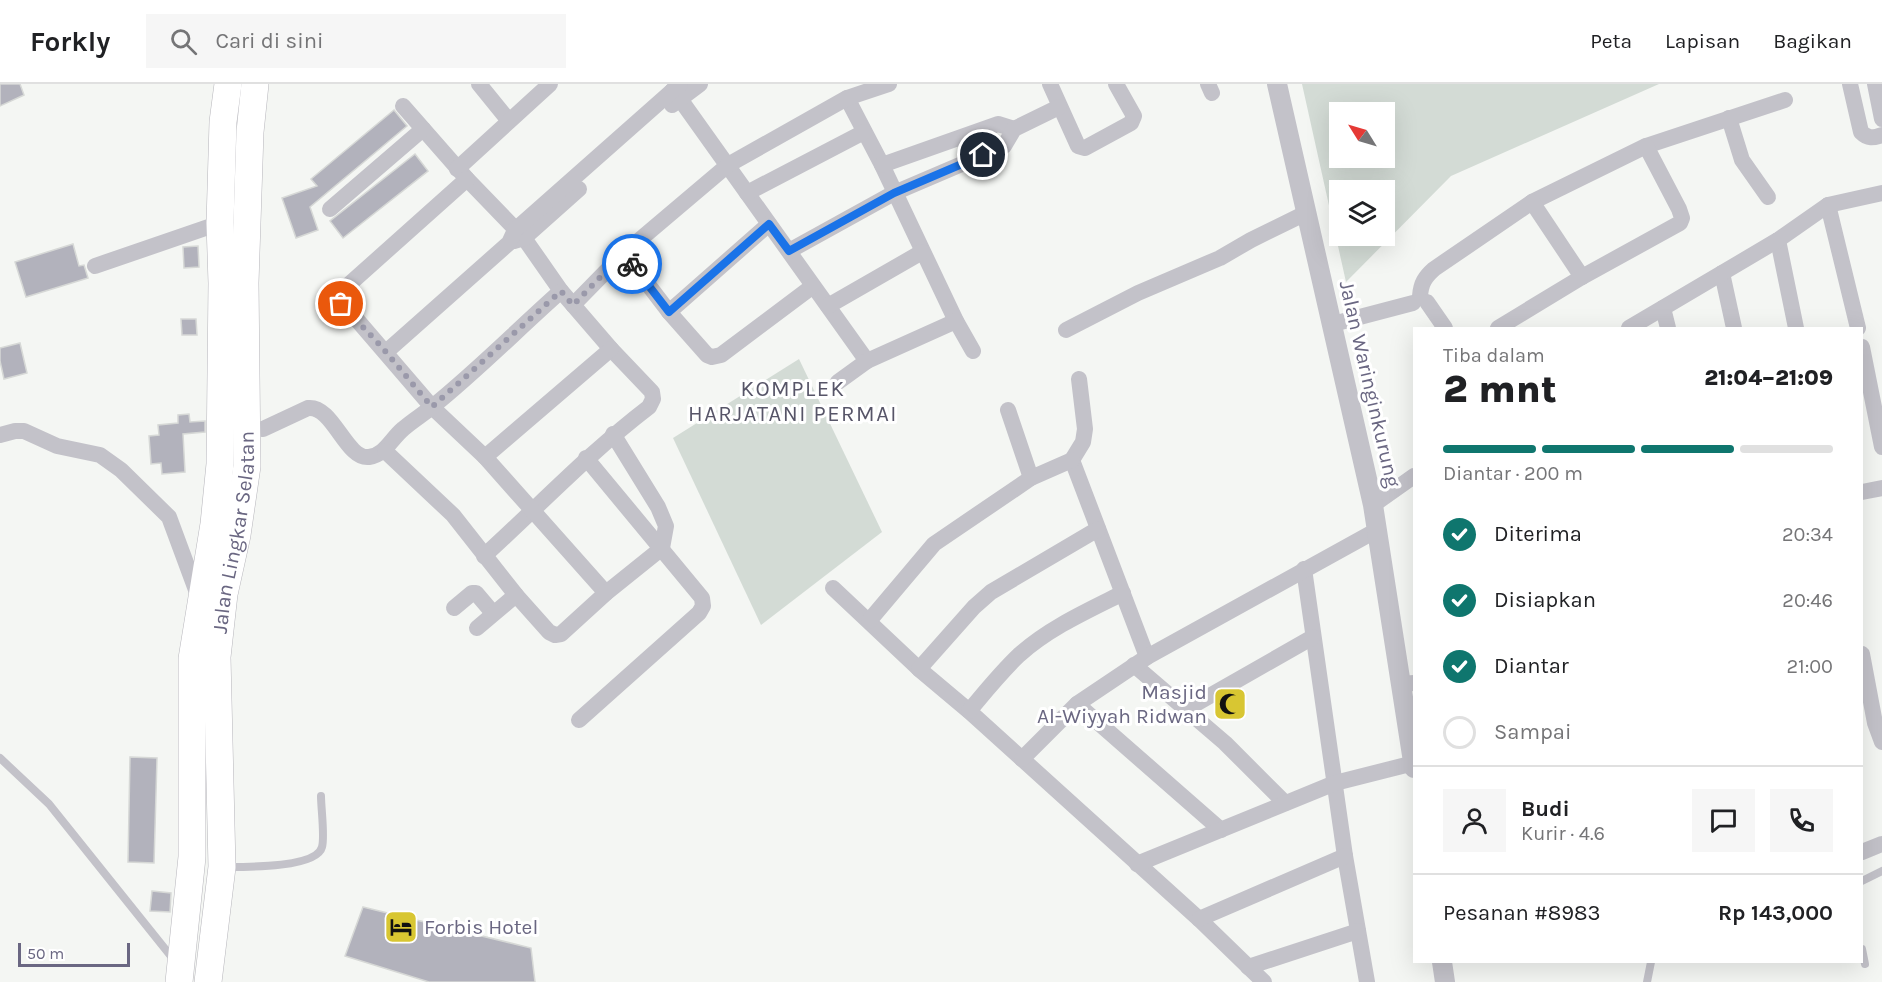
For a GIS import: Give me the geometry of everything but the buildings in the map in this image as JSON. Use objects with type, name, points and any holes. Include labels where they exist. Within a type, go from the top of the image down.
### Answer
[{"type":"highway","name":"Jalan Lingkar Selatan","points":[[180,976],[192,857],[192,659],[225,530],[247,466],[234,283],[220,223],[223,122],[228,84]]},
{"type":"highway","name":"Jalan Lingkar Selatan","points":[[234,283],[255,84]]},
{"type":"highway","name":"Jalan Lingkar Selatan","points":[[208,982],[222,867],[217,657],[210,593]]},
{"type":"street","points":[[479,84],[509,121]]},
{"type":"street","points":[[550,84],[509,121],[462,174],[345,288],[340,296],[341,304],[386,352],[432,407],[485,457],[606,593]]},
{"type":"street","points":[[386,352],[677,91],[700,84]]},
{"type":"street","points":[[573,305],[624,253],[728,165],[847,98],[889,84]]},
{"type":"street","points":[[1050,84],[1078,146],[1085,148],[1131,123],[1133,119],[1134,116],[1116,84]]},
{"type":"street","name":"Jalan Waringinkurung","points":[[1277,84],[1373,505],[1408,683],[1413,750]]},
{"type":"street","points":[[1850,84],[1861,132],[1871,138],[1882,135]]},
{"type":"street","points":[[1875,84],[1882,118]]},
{"type":"street","points":[[677,91],[867,361]]},
{"type":"street","points":[[847,98],[882,165],[956,321],[973,351]]},
{"type":"street","points":[[1444,327],[1420,300],[1421,286],[1425,277],[1532,202],[1646,146],[1785,100]]},
{"type":"street","points":[[403,105],[611,349],[652,392],[654,399],[649,407],[586,458],[534,511],[484,556]]},
{"type":"street","points":[[789,251],[894,193],[1004,146],[1014,129],[1059,107]]},
{"type":"street","points":[[1729,118],[1742,160],[1768,197]]},
{"type":"street","points":[[882,165],[998,124],[1014,129]]},
{"type":"street","points":[[330,209],[423,129]]},
{"type":"street","points":[[747,193],[864,132]]},
{"type":"street","points":[[1500,327],[1680,223],[1682,218],[1646,146]]},
{"type":"street","points":[[1631,327],[1778,240],[1828,205],[1882,193]]},
{"type":"street","points":[[1532,202],[1582,278]]},
{"type":"street","points":[[1828,205],[1858,327]]},
{"type":"street","points":[[1066,330],[1138,293],[1220,258],[1306,213]]},
{"type":"street","points":[[95,266],[220,223]]},
{"type":"street","points":[[669,312],[769,224]]},
{"type":"street","points":[[1778,240],[1796,327]]},
{"type":"street","points":[[828,306],[922,252]]},
{"type":"street","points":[[624,253],[669,312],[707,355],[712,357],[721,355],[813,286]]},
{"type":"street","points":[[1722,273],[1734,327]]},
{"type":"street","points":[[263,429],[314,407],[323,412],[349,446],[363,457],[370,457],[385,451],[395,435],[432,407],[561,291]]},
{"type":"street","points":[[1333,324],[1420,300]]},
{"type":"street","points":[[1664,308],[1668,327]]},
{"type":"street","points":[[838,382],[867,361],[956,321]]},
{"type":"street","points":[[485,457],[611,349]]},
{"type":"street","points":[[1863,353],[1882,447]]},
{"type":"street","points":[[870,621],[934,544],[1031,478],[1072,460],[1083,442],[1085,429],[1079,379]]},
{"type":"street","points":[[1008,410],[1031,478]]},
{"type":"street","points":[[0,435],[24,431],[57,446],[100,455],[121,470],[169,518],[210,593]]},
{"type":"street","points":[[385,451],[453,515],[516,596],[549,632],[555,635],[561,634],[606,593],[662,548],[666,526],[658,507],[613,434]]},
{"type":"street","points":[[579,720],[699,613],[703,606],[702,598],[586,458]]},
{"type":"street","points":[[1072,460],[1123,593],[1141,661],[1185,710],[1225,743],[1285,803]]},
{"type":"street","points":[[1373,505],[1413,477]]},
{"type":"street","points":[[1863,492],[1882,488]]},
{"type":"street","points":[[919,669],[974,607],[991,592],[1098,529]]},
{"type":"street","points":[[1022,759],[1077,704],[1141,661],[1377,530]]},
{"type":"street","points":[[1304,569],[1345,856],[1367,982]]},
{"type":"street","points":[[833,588],[919,669],[969,711],[1199,919],[1264,982]]},
{"type":"street","points":[[454,608],[472,593],[476,593],[494,613]]},
{"type":"street","points":[[969,711],[1018,656],[1040,639],[1080,614],[1123,593]]},
{"type":"street","points":[[477,628],[516,596]]},
{"type":"street","points":[[1185,710],[1313,637]]},
{"type":"street","points":[[1863,660],[1873,724],[1882,742]]},
{"type":"street","points":[[1077,704],[1221,830]]},
{"type":"street","points":[[1137,864],[1335,783],[1413,763]]},
{"type":"street","points":[[1863,852],[1882,844]]},
{"type":"street","points":[[1199,919],[1345,856]]},
{"type":"street","points":[[1248,967],[1358,931]]},
{"type":"lane","points":[[1,761],[50,804],[180,976]]},
{"type":"lane","points":[[222,867],[258,866],[308,860],[319,854],[323,847],[321,796]]},
{"type":"lane","points":[[1863,880],[1882,871]]},
{"type":"lane","points":[[1863,954],[1865,964]]},
{"type":"lane","points":[[1647,982],[1651,963]]},
{"type":"shaded area","points":[[1302,84],[1659,84],[1451,176],[1395,233],[1395,180],[1329,180],[1329,206]]},
{"type":"shaded area","points":[[1338,246],[1382,246],[1346,282]]},
{"type":"shaded area","points":[[799,359],[882,532],[761,625],[673,438]]},
{"type":"way so far","points":[[341,304],[380,345],[432,407],[561,291],[573,305],[624,253],[632,264]]},
{"type":"place","name":"Masjid Al-Wiyyah Ridwan","points":[[1230,704]]},
{"type":"place","name":"Forbis Hotel","points":[[401,927]]},
{"type":"district","name":"KOMPLEK HARJATANI PERMAI","points":[[793,400]]},
{"type":"route","points":[[632,264],[669,312],[769,224],[789,251],[894,193],[983,155]]}]
